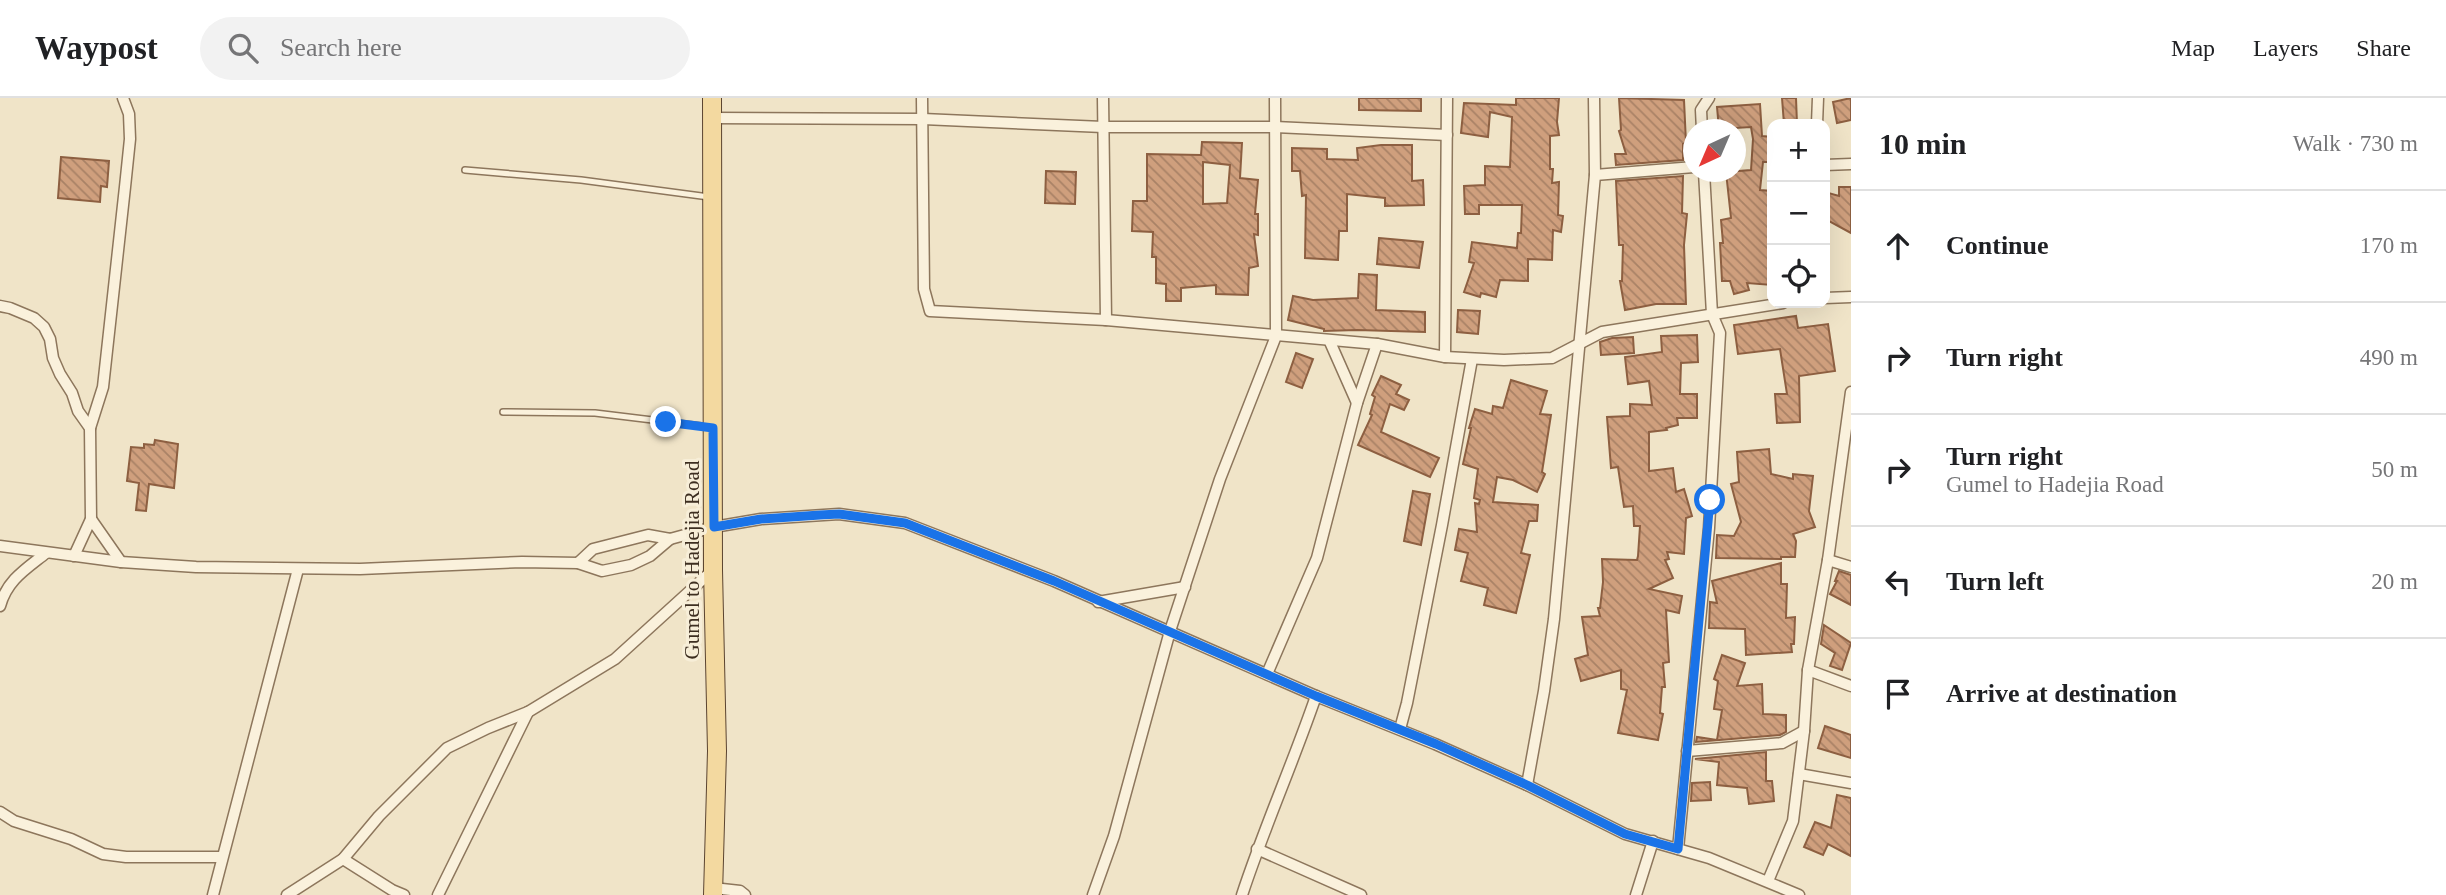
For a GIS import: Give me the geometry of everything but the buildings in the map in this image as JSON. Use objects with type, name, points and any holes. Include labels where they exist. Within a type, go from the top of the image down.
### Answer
[{"type":"main road","name":"Gumel to Hadejia Road","points":[[712,98],[713,569],[717,751],[713,892]]},
{"type":"street","points":[[74,556],[91,519],[90,428],[103,387],[130,139],[129,114],[123,98]]},
{"type":"street","points":[[922,98],[925,289],[930,311],[1106,320],[1377,344],[1445,357],[1472,359],[1552,358],[1602,332],[1767,305]]},
{"type":"street","points":[[1102,98],[1106,320]]},
{"type":"street","points":[[1093,895],[1114,836],[1170,632],[1220,479],[1276,336],[1275,98]]},
{"type":"street","points":[[1445,357],[1447,98]]},
{"type":"street","points":[[1527,785],[1554,619],[1595,175],[1594,98]]},
{"type":"street","points":[[1701,119],[1700,110],[1709,98]]},
{"type":"street","points":[[1817,119],[1818,98]]},
{"type":"street","points":[[713,118],[922,119],[1103,127],[1275,127],[1447,135]]},
{"type":"street","points":[[1830,165],[1851,164]]},
{"type":"street","points":[[1595,175],[1683,168]]},
{"type":"street","points":[[1678,849],[1709,528],[1720,333],[1712,314],[1705,182]]},
{"type":"street","points":[[1830,298],[1851,298]]},
{"type":"street","points":[[0,306],[10,307],[34,318],[44,327],[60,374],[72,393],[78,411],[90,428]]},
{"type":"street","points":[[1330,341],[1357,403]]},
{"type":"street","points":[[1267,674],[1317,558],[1357,403],[1377,344]]},
{"type":"street","points":[[1399,729],[1407,703],[1440,538],[1472,359]]},
{"type":"street","points":[[1768,881],[1793,821],[1808,670],[1846,464],[1851,394]]},
{"type":"street","points":[[0,546],[121,562],[196,567],[360,569],[522,562],[578,563],[602,571],[631,565],[650,556],[670,539],[714,527],[761,519],[827,515],[905,523],[1054,581],[1316,696],[1399,729],[1527,785],[1625,834],[1678,849],[1799,895]]},
{"type":"street","points":[[91,519],[121,562]]},
{"type":"street","points":[[578,563],[593,549],[648,535],[670,539]]},
{"type":"street","points":[[0,604],[16,576],[47,553]]},
{"type":"street","points":[[1828,559],[1851,567]]},
{"type":"street","points":[[213,895],[298,569]]},
{"type":"street","points":[[287,895],[343,859],[379,816],[447,748],[528,712],[615,659],[713,569]]},
{"type":"street","points":[[1098,602],[1185,587]]},
{"type":"street","points":[[1808,670],[1851,686]]},
{"type":"street","points":[[1242,895],[1316,696]]},
{"type":"street","points":[[438,895],[528,712]]},
{"type":"street","points":[[1687,751],[1782,743],[1804,731]]},
{"type":"street","points":[[1782,743],[1801,754]]},
{"type":"street","points":[[1799,774],[1851,783]]},
{"type":"street","points":[[0,812],[13,821],[71,839],[103,853],[126,856],[222,857]]},
{"type":"street","points":[[1636,895],[1653,841]]},
{"type":"street","points":[[1257,849],[1361,895]]},
{"type":"street","points":[[343,859],[404,895]]},
{"type":"street","points":[[713,892],[740,891],[745,895]]},
{"type":"lane","points":[[465,170],[581,180],[712,197]]},
{"type":"lane","points":[[503,412],[595,413],[713,428]]},
{"type":"route","points":[[666,422],[713,428],[714,527],[761,519],[839,514],[905,523],[1054,581],[1316,696],[1436,744],[1527,785],[1625,834],[1678,849],[1710,500]]}]
